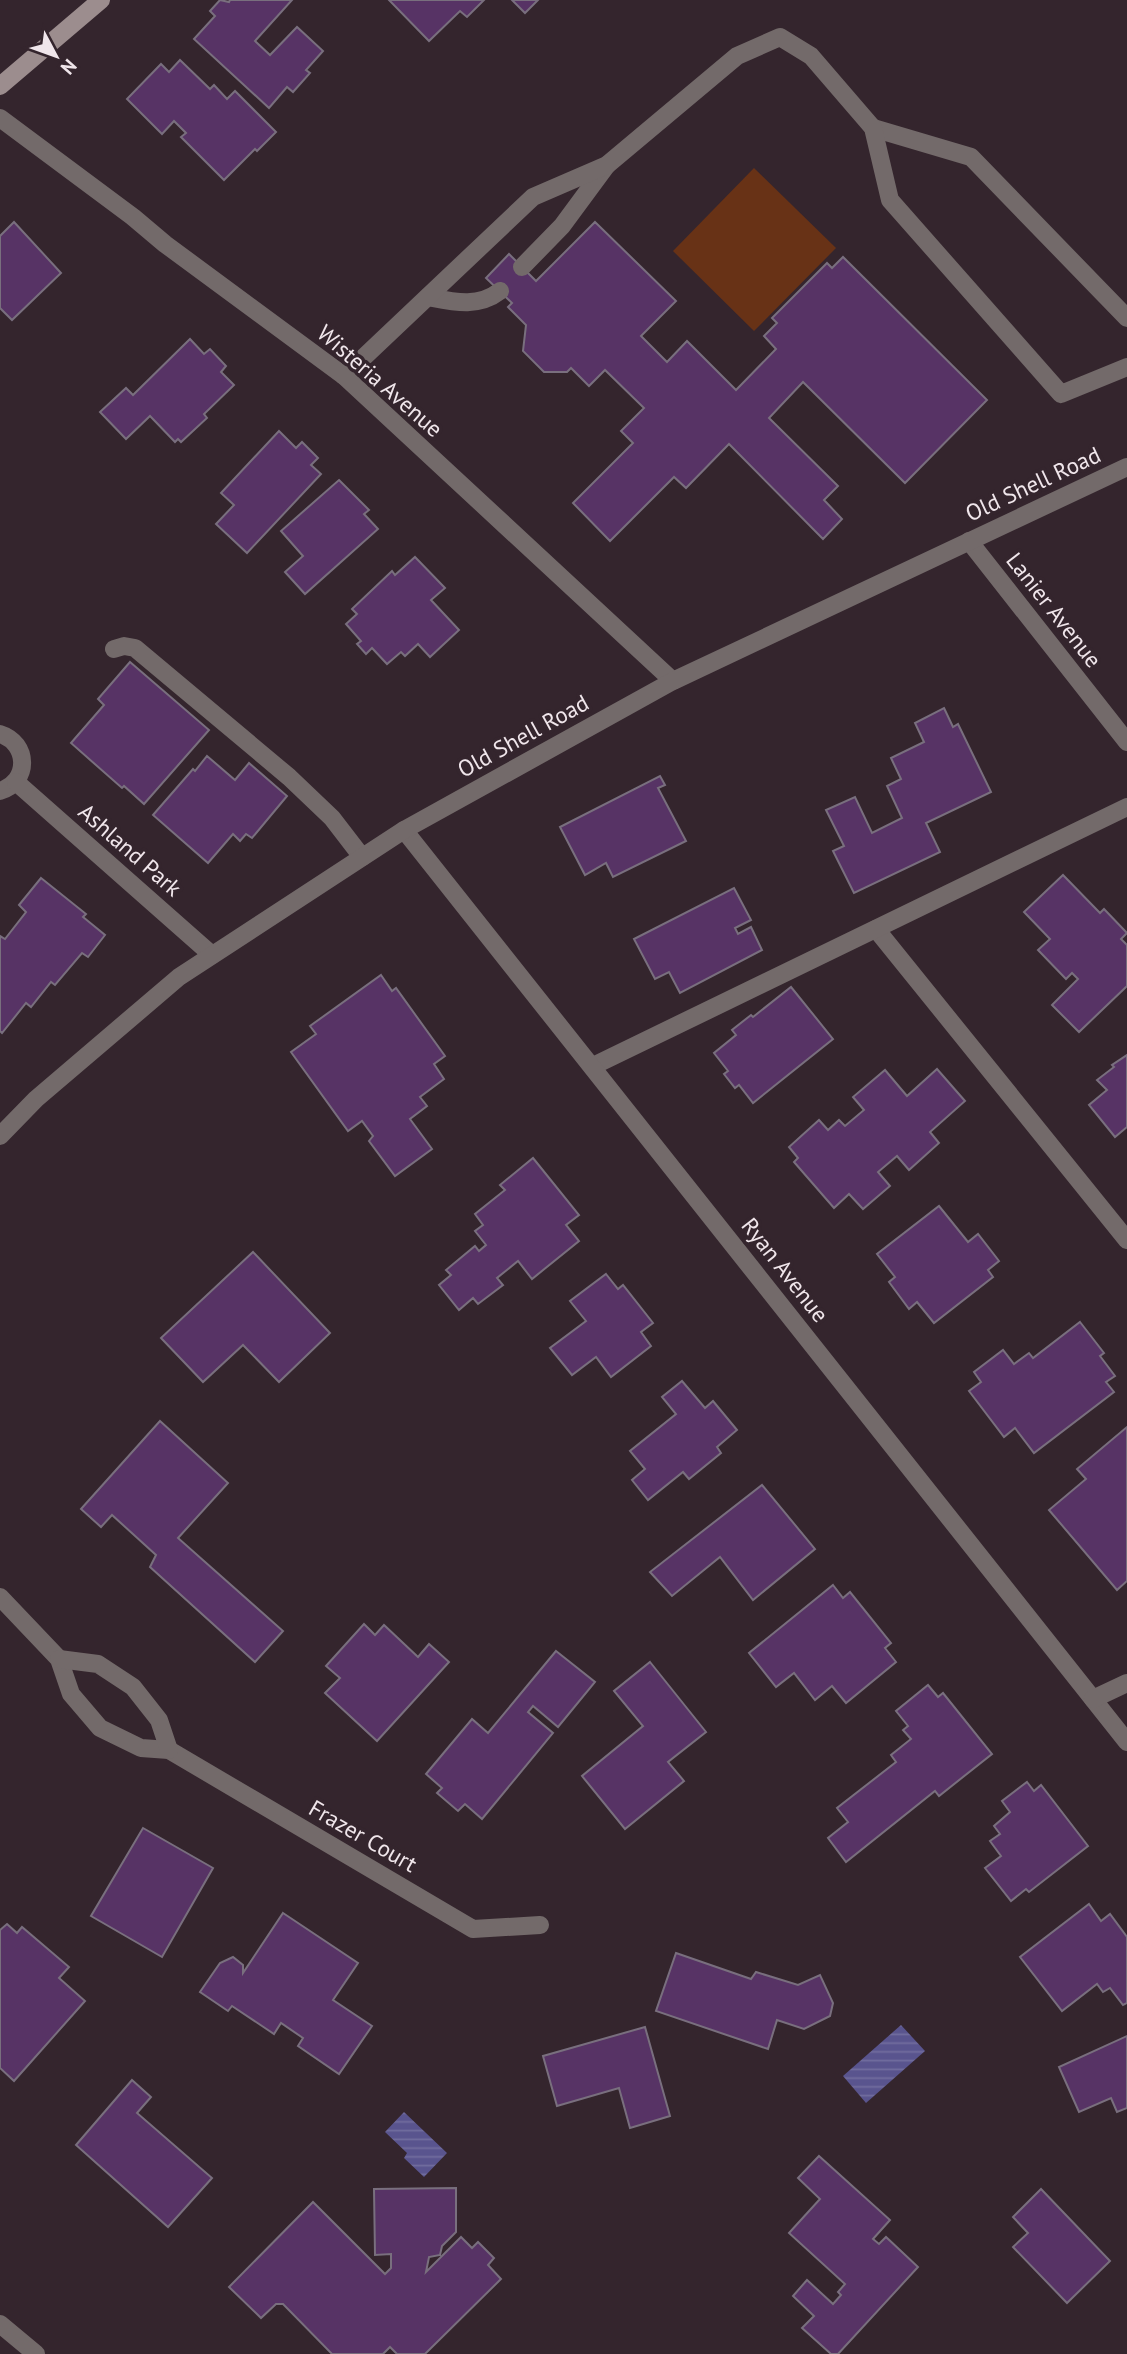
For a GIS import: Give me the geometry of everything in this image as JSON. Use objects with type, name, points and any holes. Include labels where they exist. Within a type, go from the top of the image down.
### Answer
[{"type":"main road","points":[[0,86],[101,0]]},
{"type":"street","points":[[522,267],[562,226],[607,165],[737,55],[780,37],[811,56],[873,128],[890,200],[1061,394],[1127,367]]},
{"type":"street","name":"Wisteria Avenue","points":[[0,118],[344,376],[673,681]]},
{"type":"street","points":[[873,128],[971,157],[1127,318]]},
{"type":"street","points":[[344,376],[533,197],[607,165]]},
{"type":"street","points":[[428,297],[461,303],[483,302],[500,291]]},
{"type":"street","name":"Old Shell Road","points":[[0,1136],[36,1099],[179,977],[404,830],[673,681],[1127,467]]},
{"type":"street","name":"Lanier Avenue","points":[[969,541],[1127,742]]},
{"type":"street","points":[[114,649],[124,646],[135,648],[183,687],[324,809],[362,857]]},
{"type":"street","name":"Ashland Park","points":[[0,734],[13,740],[20,749],[23,760],[22,772],[8,786],[212,955]]},
{"type":"street","points":[[593,1066],[1127,807]]},
{"type":"street","name":"Ryan Avenue","points":[[404,830],[1127,1742]]},
{"type":"street","points":[[876,929],[1127,1240]]},
{"type":"street","name":"Frazer Court","points":[[0,1597],[58,1659],[71,1694],[100,1728],[141,1748],[169,1751],[473,1929],[540,1925]]},
{"type":"street","points":[[58,1659],[98,1664],[134,1687],[159,1720],[169,1751]]},
{"type":"street","points":[[1093,1699],[1127,1683]]},
{"type":"street","points":[[2,2330],[36,2354]]},
{"type":"shaded area","points":[[754,168],[836,248],[754,331],[673,251]]},
{"type":"shaded area","points":[[901,2025],[925,2051],[866,2103],[843,2076]]},
{"type":"shaded area","points":[[404,2112],[447,2153],[424,2177],[404,2158],[407,2153],[385,2132]]},
{"type":"building","points":[[220,0],[292,0],[255,41],[270,55],[297,27],[323,51],[306,70],[310,73],[293,92],[287,87],[269,108],[194,39],[215,16],[210,11]]},
{"type":"building","points":[[389,0],[484,0],[467,17],[460,11],[429,41]]},
{"type":"building","points":[[512,0],[538,0],[525,13]]},
{"type":"building","points":[[180,60],[210,89],[214,85],[227,99],[235,91],[276,132],[224,180],[181,137],[186,133],[174,121],[162,134],[127,99],[161,64],[169,72]]},
{"type":"building","points":[[14,222],[61,273],[12,320],[0,308],[0,236]]},
{"type":"building","points":[[595,222],[676,301],[641,336],[667,362],[687,341],[736,390],[776,349],[764,336],[777,323],[772,318],[827,263],[832,268],[843,257],[987,400],[905,483],[803,382],[769,418],[838,486],[824,500],[842,519],[823,539],[729,444],[686,488],[674,477],[610,541],[573,503],[633,443],[621,431],[644,408],[605,370],[589,386],[571,368],[567,372],[544,372],[523,351],[526,325],[508,307],[512,303],[486,278],[509,254],[536,281]]},
{"type":"building","points":[[190,339],[204,354],[210,349],[226,366],[221,372],[234,385],[204,414],[207,418],[181,442],[178,439],[175,442],[150,416],[126,439],[100,412],[126,388],[133,395]]},
{"type":"building","points":[[279,431],[296,448],[302,442],[318,458],[311,465],[321,474],[247,553],[216,524],[234,505],[221,493]]},
{"type":"building","points":[[339,480],[369,510],[364,514],[378,529],[305,594],[285,572],[303,556],[281,531]]},
{"type":"building","points":[[415,557],[445,588],[431,600],[459,630],[430,657],[418,644],[405,656],[401,652],[387,664],[372,648],[366,654],[357,644],[361,641],[346,624],[357,614],[352,609],[392,571],[395,575]]},
{"type":"building","points":[[130,662],[209,730],[144,804],[71,743],[104,705],[98,699]]},
{"type":"building","points":[[944,708],[953,727],[958,724],[991,792],[926,823],[940,852],[854,893],[833,851],[844,846],[826,810],[855,797],[872,833],[902,818],[887,786],[901,779],[891,758],[924,742],[915,723]]},
{"type":"building","points":[[207,756],[235,780],[249,763],[287,796],[252,838],[246,834],[240,841],[233,834],[208,863],[153,815]]},
{"type":"building","points":[[660,776],[665,785],[658,788],[686,841],[613,877],[606,863],[585,875],[560,827]]},
{"type":"building","points":[[1063,875],[1100,913],[1104,909],[1127,933],[1121,939],[1127,945],[1127,986],[1079,1032],[1052,1005],[1078,979],[1072,973],[1066,979],[1038,950],[1050,939],[1024,912]]},
{"type":"building","points":[[41,878],[86,914],[83,917],[105,935],[88,957],[82,953],[55,985],[51,982],[31,1007],[26,1003],[2,1033],[0,936],[5,939],[26,912],[19,905]]},
{"type":"building","points":[[734,888],[751,920],[735,928],[738,934],[751,927],[762,950],[680,993],[669,972],[655,979],[634,939]]},
{"type":"building","points":[[381,975],[392,991],[396,988],[445,1056],[434,1064],[444,1079],[420,1097],[427,1106],[410,1119],[432,1149],[395,1176],[369,1141],[373,1136],[362,1121],[348,1131],[291,1052],[316,1034],[310,1026]]},
{"type":"building","points":[[791,987],[833,1039],[753,1103],[739,1085],[735,1088],[724,1074],[728,1071],[714,1053],[736,1035],[732,1030]]},
{"type":"building","points":[[1127,1055],[1127,1127],[1115,1137],[1089,1105],[1107,1090],[1097,1080]]},
{"type":"building","points":[[937,1069],[965,1101],[930,1132],[939,1143],[909,1170],[897,1156],[878,1172],[890,1186],[863,1209],[849,1194],[834,1208],[794,1162],[798,1158],[789,1147],[819,1120],[828,1130],[839,1120],[845,1126],[864,1110],[853,1097],[885,1070],[907,1096]]},
{"type":"building","points":[[533,1158],[579,1215],[566,1225],[579,1241],[532,1279],[518,1261],[497,1278],[503,1285],[478,1304],[473,1298],[459,1310],[439,1285],[451,1275],[446,1270],[475,1246],[479,1251],[486,1245],[475,1231],[483,1225],[475,1214],[505,1190],[500,1185]]},
{"type":"building","points":[[939,1206],[968,1242],[978,1234],[999,1261],[988,1270],[993,1277],[934,1323],[917,1302],[909,1309],[889,1282],[895,1277],[877,1254]]},
{"type":"building","points":[[253,1252],[330,1333],[279,1382],[243,1345],[203,1382],[161,1338]]},
{"type":"building","points":[[606,1274],[618,1289],[623,1285],[653,1323],[641,1332],[651,1346],[611,1377],[596,1357],[572,1375],[550,1348],[586,1321],[570,1301]]},
{"type":"building","points":[[1080,1322],[1104,1353],[1100,1356],[1115,1376],[1106,1382],[1114,1392],[1034,1453],[1015,1428],[1004,1437],[969,1391],[981,1382],[974,1372],[1003,1350],[1014,1364],[1029,1353],[1033,1358]]},
{"type":"building","points":[[682,1381],[705,1408],[713,1401],[737,1430],[717,1447],[721,1453],[689,1479],[683,1472],[648,1500],[632,1480],[645,1469],[630,1451],[676,1414],[662,1397]]},
{"type":"building","points":[[160,1421],[228,1483],[178,1538],[283,1631],[255,1662],[150,1567],[156,1555],[112,1515],[101,1527],[81,1509]]},
{"type":"building","points":[[1127,1427],[1127,1581],[1117,1590],[1049,1510],[1086,1479],[1077,1469]]},
{"type":"building","points":[[762,1485],[815,1549],[753,1600],[720,1557],[672,1596],[650,1572]]},
{"type":"building","points":[[833,1585],[843,1598],[850,1592],[891,1643],[885,1648],[896,1662],[846,1703],[832,1686],[815,1700],[794,1673],[776,1687],[749,1653]]},
{"type":"building","points":[[364,1624],[375,1635],[384,1625],[418,1657],[429,1644],[449,1662],[377,1741],[325,1693],[340,1678],[326,1666]]},
{"type":"building","points":[[556,1651],[595,1682],[558,1727],[533,1706],[528,1712],[553,1733],[482,1819],[465,1804],[458,1811],[437,1793],[442,1788],[426,1774],[472,1719],[488,1733]]},
{"type":"building","points":[[650,1662],[706,1732],[668,1762],[684,1781],[625,1829],[582,1776],[643,1726],[614,1691]]},
{"type":"building","points":[[928,1685],[938,1697],[943,1693],[992,1754],[939,1796],[935,1791],[846,1862],[828,1838],[848,1822],[837,1808],[896,1762],[891,1755],[911,1739],[903,1730],[908,1726],[896,1711]]},
{"type":"building","points":[[1027,1782],[1034,1791],[1041,1785],[1088,1846],[1029,1892],[1026,1889],[1011,1901],[985,1868],[1001,1856],[990,1841],[1000,1834],[994,1826],[1010,1812],[1002,1801]]},
{"type":"building","points":[[143,1828],[213,1868],[162,1957],[91,1916]]},
{"type":"building","points":[[1089,1904],[1101,1921],[1110,1914],[1127,1937],[1127,2003],[1123,2005],[1110,1988],[1103,1992],[1097,1984],[1062,2011],[1020,1957]]},
{"type":"building","points":[[283,1913],[358,1963],[333,2000],[372,2026],[339,2074],[298,2046],[303,2038],[281,2023],[274,2034],[232,2006],[228,2011],[200,1992],[220,1963],[233,1957],[243,1965],[243,1973]]},
{"type":"building","points":[[7,1924],[17,1933],[22,1927],[69,1967],[59,1978],[85,2001],[14,2081],[0,2068],[0,1930]]},
{"type":"building","points":[[676,1953],[751,1979],[756,1972],[798,1985],[820,1975],[833,2003],[830,2016],[804,2029],[777,2020],[768,2049],[656,2011]]},
{"type":"building","points":[[645,2027],[670,2116],[630,2128],[619,2088],[557,2106],[543,2056]]},
{"type":"building","points":[[1127,2036],[1127,2108],[1117,2112],[1111,2098],[1079,2112],[1059,2067]]},
{"type":"building","points":[[132,2080],[151,2097],[137,2113],[212,2178],[168,2227],[76,2145]]},
{"type":"building","points":[[819,2156],[890,2220],[873,2239],[879,2244],[886,2237],[918,2267],[838,2354],[831,2354],[802,2328],[814,2316],[793,2296],[807,2280],[833,2304],[841,2295],[838,2292],[845,2284],[789,2233],[820,2199],[798,2178]]},
{"type":"building","points":[[456,2188],[456,2232],[442,2246],[440,2255],[429,2257],[426,2272],[461,2237],[472,2248],[478,2242],[494,2258],[488,2265],[501,2279],[425,2354],[397,2354],[390,2347],[383,2354],[332,2354],[283,2304],[276,2304],[261,2318],[229,2287],[313,2202],[385,2274],[391,2268],[391,2254],[375,2255],[374,2189]]},
{"type":"building","points":[[1041,2189],[1110,2261],[1067,2303],[1013,2247],[1028,2233],[1013,2217]]}]
